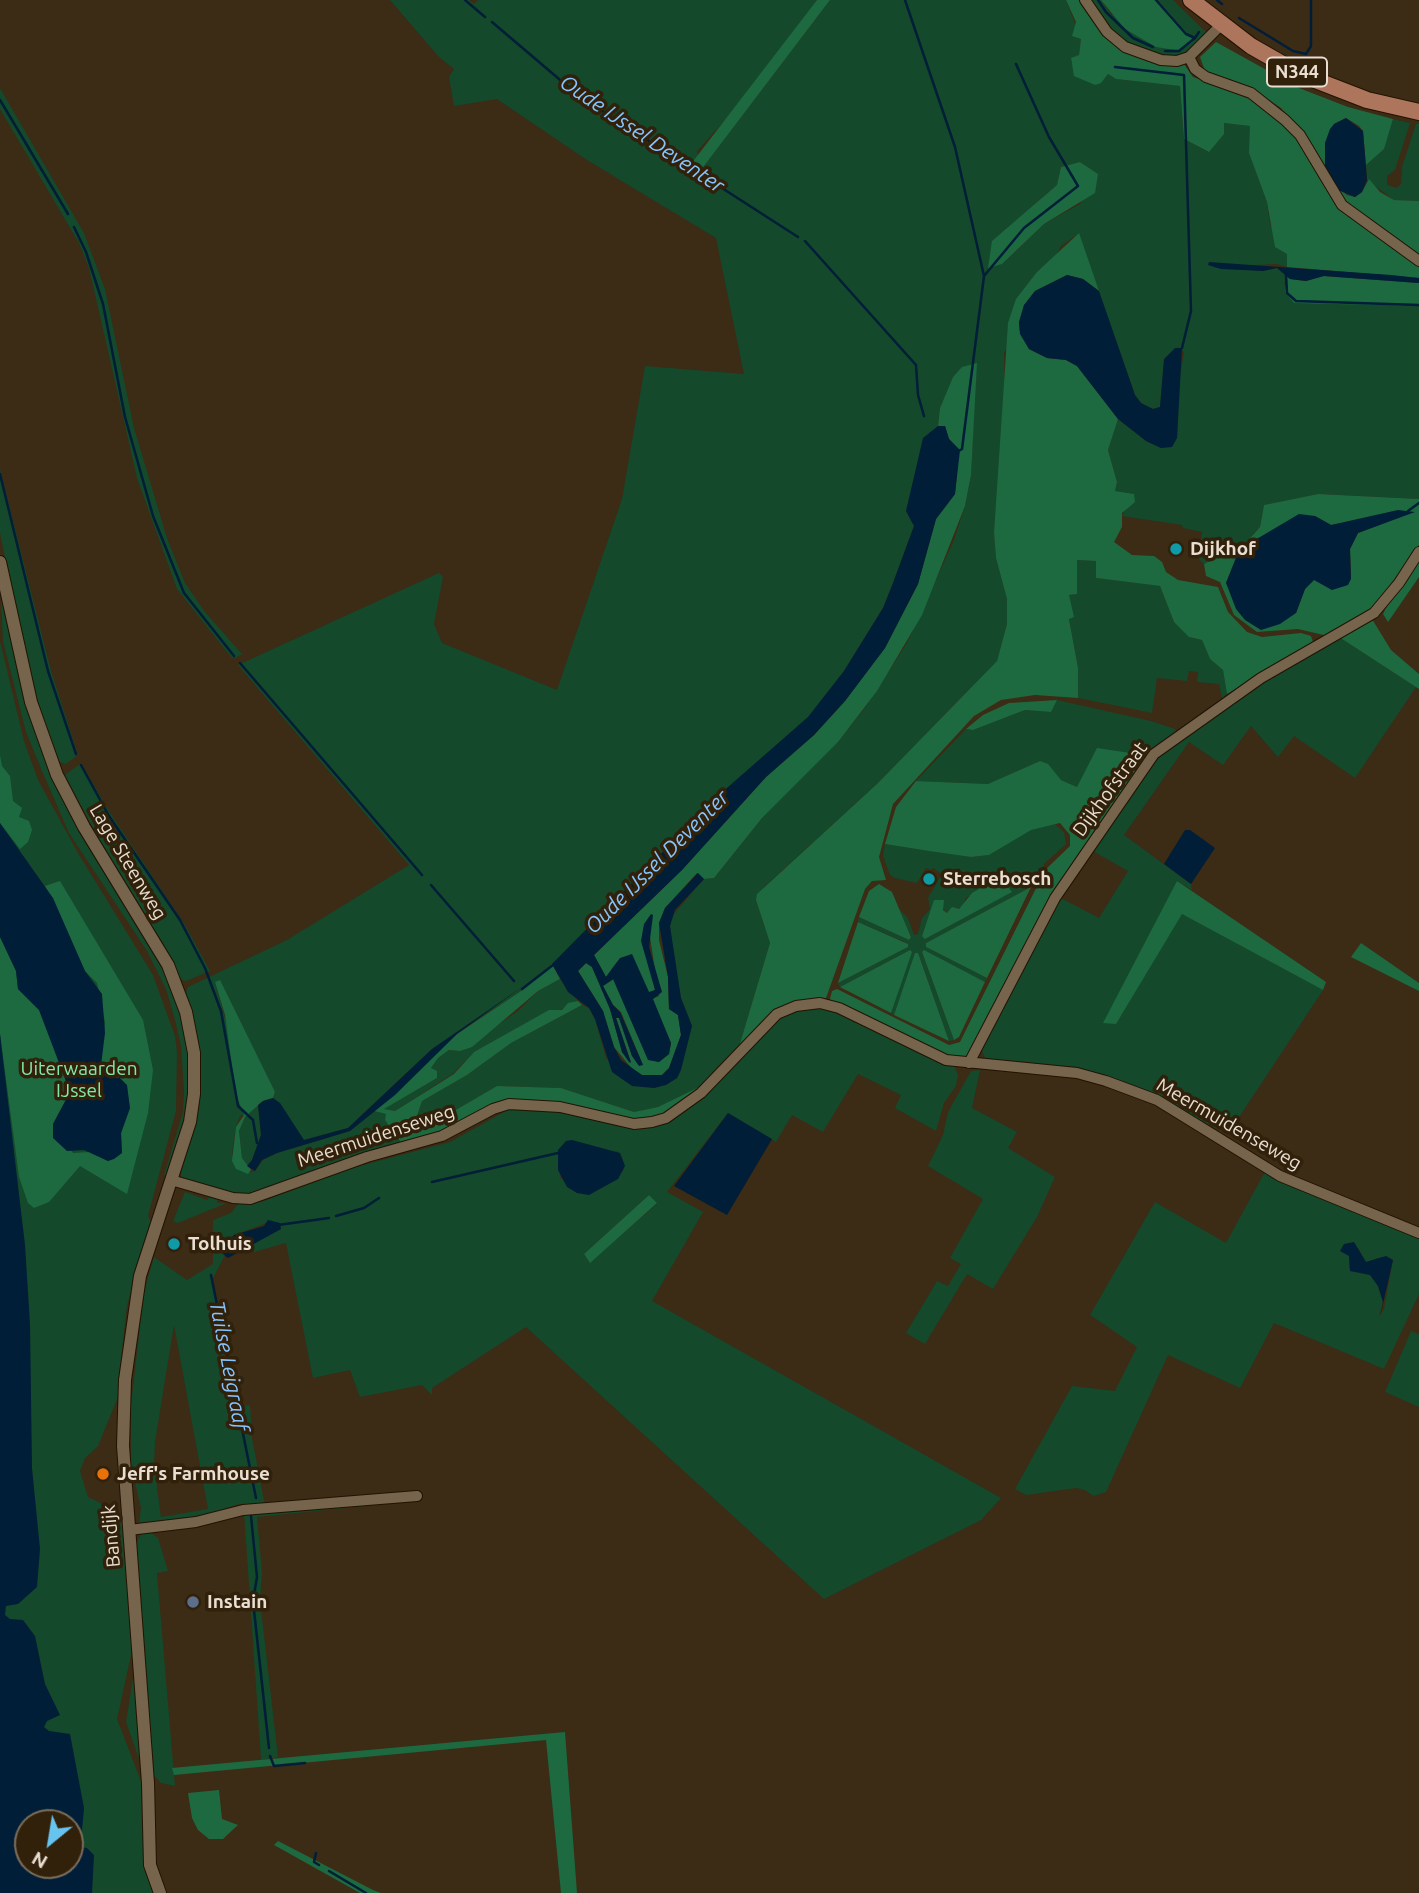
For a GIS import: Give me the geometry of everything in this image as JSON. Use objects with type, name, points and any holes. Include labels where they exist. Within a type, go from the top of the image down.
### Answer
[{"type":"main road","name":"N344","points":[[1191,0],[1221,25],[1273,60],[1318,82],[1367,100],[1419,113]]},
{"type":"street","points":[[1085,0],[1107,32],[1125,47],[1161,60],[1177,61],[1189,57],[1221,25]]},
{"type":"street","points":[[1189,57],[1199,72],[1251,93],[1285,120],[1300,135],[1342,205],[1419,261]]},
{"type":"street","name":"Dijkhofstraat","points":[[969,1063],[1055,898],[1154,754],[1261,678],[1374,613],[1399,583],[1419,552]]},
{"type":"street","name":"Lage Steenweg","points":[[0,562],[31,702],[57,775],[84,827],[168,965],[186,1012],[194,1053],[194,1094],[190,1122],[172,1180]]},
{"type":"street","name":"Meermuidenseweg","points":[[172,1180],[233,1198],[250,1199],[367,1157],[442,1136],[493,1109],[509,1104],[560,1107],[627,1123],[652,1122],[666,1118],[701,1093],[777,1014],[807,1003],[839,1008],[930,1054],[969,1063],[1077,1073],[1157,1100],[1290,1180],[1419,1233]]},
{"type":"street","name":"Bandijk","points":[[160,1893],[150,1864],[124,1446],[128,1347],[140,1276],[172,1180]]},
{"type":"street","points":[[130,1530],[196,1522],[243,1510],[417,1496]]},
{"type":"green space","points":[[390,0],[469,0],[474,4],[478,0],[817,0],[736,108],[697,151],[701,170],[830,0],[1066,0],[1081,39],[1079,55],[1071,59],[1072,64],[1085,80],[1095,85],[1108,74],[1116,79],[1180,86],[1184,139],[1208,152],[1224,123],[1250,126],[1253,163],[1267,202],[1270,224],[1287,254],[1287,267],[1276,264],[1211,267],[1263,271],[1277,268],[1287,276],[1284,284],[1419,306],[1419,499],[1318,494],[1264,505],[1260,527],[1244,544],[1204,564],[1199,559],[1202,532],[1183,528],[1182,525],[1122,516],[1134,494],[1115,491],[1117,482],[1108,450],[1118,419],[1146,441],[1161,448],[1177,438],[1179,382],[1184,352],[1178,347],[1164,359],[1160,407],[1153,409],[1141,403],[1135,395],[1078,234],[1061,246],[1004,353],[1005,405],[994,533],[996,558],[1007,599],[1007,624],[997,661],[878,783],[764,887],[756,900],[770,943],[738,1050],[703,1085],[658,1107],[634,1112],[561,1088],[497,1086],[435,1122],[421,1124],[416,1119],[422,1101],[467,1075],[511,1043],[582,1005],[589,1008],[595,1019],[606,1058],[654,1088],[677,1078],[692,1026],[681,998],[673,955],[670,926],[672,916],[704,879],[714,878],[762,818],[838,742],[867,705],[907,643],[954,540],[965,506],[971,475],[976,364],[953,377],[940,408],[938,426],[929,435],[906,511],[914,526],[893,583],[883,608],[844,671],[808,718],[719,795],[569,949],[524,989],[432,1049],[348,1128],[304,1140],[273,1098],[275,1093],[215,982],[230,1036],[236,1095],[244,1115],[240,1116],[236,1127],[232,1154],[250,1172],[255,1171],[263,1160],[277,1153],[350,1131],[374,1111],[386,1114],[389,1128],[402,1144],[250,1197],[184,1181],[181,1176],[199,1058],[186,992],[188,987],[287,940],[409,865],[238,665],[439,573],[443,577],[434,624],[442,643],[557,690],[622,499],[645,366],[744,374],[716,238],[587,160],[497,99],[454,106],[449,77],[454,69],[439,57]],"holes":[[[1080,162],[1098,175],[1080,204],[1044,224],[1002,264],[1036,203],[1057,185],[1061,167]]]},
{"type":"green space","points":[[817,0],[830,0],[701,170],[691,164]]},
{"type":"green space","points":[[1066,0],[1082,0],[1108,38],[1175,65],[1184,64],[1193,77],[1241,93],[1270,109],[1300,142],[1332,199],[1419,265],[1419,278],[1287,267],[1287,254],[1275,247],[1267,202],[1249,153],[1250,126],[1224,123],[1224,134],[1209,152],[1184,139],[1180,86],[1116,79],[1108,74],[1101,83],[1095,85],[1074,76],[1071,58],[1079,55],[1081,39],[1072,36],[1076,22]]},
{"type":"green space","points":[[1088,0],[1101,0],[1111,14],[1194,41],[1158,0],[1173,0],[1207,33],[1193,49],[1176,58],[1142,51],[1110,30]]},
{"type":"green space","points":[[1101,0],[1158,0],[1194,41],[1181,51],[1156,47],[1125,29]]},
{"type":"green space","points":[[1216,42],[1299,88],[1348,107],[1393,119],[1384,149],[1366,165],[1363,131],[1346,118],[1334,124],[1325,143],[1325,165],[1333,184],[1347,195],[1355,197],[1362,192],[1369,179],[1380,192],[1394,200],[1419,201],[1419,258],[1341,200],[1308,141],[1281,108],[1254,90],[1205,71],[1200,57]]},
{"type":"green space","points":[[0,88],[84,233],[105,289],[134,428],[167,538],[185,583],[205,612],[242,654],[237,657],[232,658],[177,589],[137,478],[89,268],[79,243],[0,109]]},
{"type":"green space","points":[[1393,119],[1410,123],[1395,170],[1387,176],[1387,185],[1397,188],[1401,184],[1402,167],[1416,124],[1419,124],[1419,201],[1394,200],[1367,180],[1366,165],[1384,148]]},
{"type":"green space","points":[[1080,162],[1098,174],[1095,193],[1044,224],[1002,264],[988,268],[992,241],[1057,185],[1061,167]]},
{"type":"green space","points":[[1079,233],[1099,291],[1083,279],[1067,275],[1035,291],[1024,305],[1019,322],[1020,333],[1029,349],[1047,358],[1066,360],[1077,366],[1118,419],[1108,450],[1117,482],[1115,491],[1134,494],[1135,502],[1122,513],[1122,527],[1114,542],[1132,555],[1154,556],[1162,562],[1166,572],[1178,580],[1218,587],[1228,612],[1247,632],[1262,637],[1301,633],[1311,636],[1314,645],[1227,694],[1223,670],[1210,659],[1202,640],[1189,637],[1174,622],[1160,586],[1096,578],[1096,561],[1077,560],[1077,594],[1069,595],[1074,617],[1069,619],[1078,668],[1078,698],[1035,695],[1001,700],[974,716],[893,804],[879,857],[886,880],[872,881],[865,889],[826,998],[795,1003],[738,1050],[770,943],[756,900],[757,894],[878,783],[997,661],[1007,624],[1007,599],[996,558],[994,533],[1008,323],[1016,299],[1037,272]]},
{"type":"green space","points":[[1287,276],[1290,279],[1306,281],[1323,276],[1419,283],[1419,306],[1294,303],[1285,292]]},
{"type":"green space","points":[[977,363],[971,475],[965,506],[922,615],[877,691],[838,742],[762,818],[714,878],[704,879],[697,873],[665,908],[659,923],[659,940],[668,977],[669,1009],[678,1015],[681,1035],[669,1068],[662,1075],[642,1075],[633,1070],[614,1047],[603,1011],[578,971],[586,963],[592,967],[610,1009],[622,1052],[631,1062],[616,1018],[619,1018],[632,1056],[643,1065],[621,1012],[613,1005],[603,986],[614,979],[648,1059],[659,1062],[669,1054],[671,1043],[652,999],[659,996],[649,931],[644,924],[655,990],[649,993],[636,965],[617,962],[606,977],[594,955],[682,870],[766,777],[814,735],[845,701],[885,648],[918,584],[936,519],[955,494],[959,450],[949,439],[945,426],[938,426],[940,408],[953,377],[962,367]]},
{"type":"green space","points":[[0,469],[51,671],[78,755],[66,764],[57,761],[33,685],[17,615],[0,533]]},
{"type":"green space","points":[[1318,494],[1419,499],[1419,545],[1372,610],[1328,636],[1298,629],[1257,632],[1234,615],[1220,582],[1206,576],[1204,564],[1244,544],[1260,527],[1264,505]],"holes":[[[1413,512],[1358,533],[1350,549],[1351,579],[1332,590],[1314,579],[1305,589],[1296,613],[1226,583],[1238,553],[1273,530],[1315,516],[1331,525]]]},
{"type":"green space","points":[[1077,560],[1096,561],[1096,578],[1160,586],[1174,622],[1192,638],[1202,640],[1210,659],[1223,670],[1227,694],[1222,698],[1219,684],[1197,682],[1198,672],[1189,671],[1187,681],[1157,678],[1152,713],[1078,698],[1078,668],[1069,618],[1069,595],[1077,594]]},
{"type":"green space","points":[[1419,560],[1419,577],[1388,622],[1383,614],[1386,608]]},
{"type":"green space","points":[[0,582],[63,800],[95,858],[164,963],[182,1015],[189,1043],[190,1106],[168,1176],[164,1175],[183,1112],[184,1092],[181,1046],[175,1020],[166,989],[147,951],[69,833],[26,732],[3,641]]},
{"type":"green space","points":[[1372,619],[1391,650],[1419,674],[1419,689],[1339,637]]},
{"type":"green space","points":[[1339,637],[1416,687],[1355,778],[1294,736],[1278,757],[1251,726],[1223,765],[1189,742],[1124,835],[1191,884],[1192,890],[1177,881],[1116,1024],[1181,913],[1323,990],[1228,1134],[1141,1090],[985,1058],[981,1049],[1059,897],[1099,918],[1128,871],[1091,850],[1155,760],[1233,701]]},
{"type":"green space","name":"Uiterwaarden IJssel","points":[[0,641],[24,741],[38,780],[78,853],[153,975],[175,1036],[177,1052],[176,1111],[148,1216],[152,1223],[127,1305],[119,1378],[120,1392],[98,1446],[85,1458],[80,1471],[88,1497],[123,1514],[133,1646],[117,1719],[141,1781],[144,1858],[156,1893],[67,1893],[68,1879],[84,1879],[84,1809],[66,1809],[43,1727],[0,1600]]},
{"type":"green space","points":[[1057,700],[1151,721],[1177,732],[1150,756],[1077,787],[1061,780],[1040,761],[988,784],[916,781],[966,729],[973,730],[1025,710],[1051,712]]},
{"type":"green space","points":[[1057,700],[1051,712],[1025,710],[973,730],[966,729],[983,715],[1009,703]]},
{"type":"green space","points":[[1097,748],[1150,756],[1110,812],[967,1056],[947,1058],[829,1003],[832,991],[837,989],[949,1045],[960,1042],[1045,870],[1070,846],[1070,835],[1060,823],[1031,830],[989,855],[971,857],[885,844],[896,807],[916,781],[988,784],[1040,761],[1048,764],[1061,780],[1077,787]]},
{"type":"green space","points":[[0,755],[2,766],[10,776],[13,801],[22,808],[19,817],[29,821],[32,830],[28,842],[20,849],[0,823]]},
{"type":"green space","points":[[81,763],[110,813],[185,925],[210,971],[186,981],[182,980],[105,851],[65,775]]},
{"type":"green space","points":[[1055,824],[1064,832],[1066,844],[1045,863],[1031,887],[926,943],[926,947],[987,978],[985,982],[922,952],[954,1040],[949,1041],[918,953],[894,1015],[891,1013],[910,950],[840,987],[838,983],[908,947],[907,943],[858,922],[859,917],[909,940],[911,936],[899,909],[908,918],[914,935],[918,934],[922,918],[930,909],[928,898],[942,874],[933,868],[926,868],[917,883],[895,878],[890,875],[883,856],[885,844],[971,857],[989,855],[1031,829]],"holes":[[[989,884],[1011,892],[925,939],[922,935],[935,900],[947,913],[962,907],[966,898]]]},
{"type":"green space","points":[[996,879],[1004,882],[1012,892],[925,939],[922,936],[934,900],[944,900],[943,910],[947,913],[952,907],[959,909],[972,893]]},
{"type":"green space","points":[[60,881],[143,1020],[153,1070],[148,1113],[127,1194],[80,1166],[49,1202],[34,1208],[28,1203],[19,1177],[0,1034],[0,937],[16,971],[18,989],[39,1010],[66,1077],[70,1093],[53,1124],[73,1153],[90,1152],[108,1161],[122,1153],[121,1133],[130,1108],[120,1078],[112,1077],[101,1065],[105,1022],[97,983],[85,971],[45,886]]},
{"type":"green space","points":[[1177,881],[1326,982],[1323,990],[1182,914],[1116,1024],[1103,1023]]},
{"type":"green space","points":[[879,884],[892,892],[911,937],[909,940],[859,917],[869,891]]},
{"type":"green space","points":[[1031,887],[987,978],[926,947],[926,943]]},
{"type":"green space","points":[[858,922],[908,944],[908,947],[838,983]]},
{"type":"green space","points":[[1361,943],[1419,983],[1419,991],[1351,957]]},
{"type":"green space","points":[[910,950],[912,952],[891,1013],[840,987]]},
{"type":"green space","points":[[924,950],[985,982],[959,1037],[954,1040],[922,952]]},
{"type":"green space","points":[[915,953],[918,953],[949,1041],[894,1015]]},
{"type":"green space","points":[[552,964],[560,979],[538,991],[472,1047],[460,1051],[449,1050],[438,1058],[431,1068],[437,1071],[437,1078],[384,1109],[395,1111],[454,1074],[474,1052],[549,1010],[562,1010],[568,1003],[578,1001],[582,1005],[511,1043],[467,1075],[422,1101],[416,1119],[421,1124],[435,1122],[497,1086],[561,1088],[634,1112],[658,1107],[703,1085],[666,1114],[637,1121],[519,1101],[455,1129],[402,1144],[385,1120],[386,1114],[374,1111],[457,1034],[524,989]]},
{"type":"green space","points":[[560,979],[578,1001],[474,1052],[454,1073],[395,1111],[383,1109],[437,1078],[431,1068],[438,1058],[449,1050],[460,1051],[518,1011],[538,991]]},
{"type":"green space","points":[[220,980],[275,1092],[273,1098],[263,1101],[245,1117],[239,1131],[242,1158],[251,1170],[248,1174],[236,1169],[232,1161],[236,1127],[244,1115],[236,1095],[225,1015],[215,982]]},
{"type":"green space","points":[[826,1007],[953,1063],[958,1075],[956,1086],[944,1103],[936,1131],[895,1108],[901,1095],[858,1074],[823,1132],[792,1115],[776,1142],[728,1113],[667,1192],[703,1212],[652,1301],[1001,1498],[981,1520],[824,1599],[526,1327],[432,1388],[432,1395],[422,1385],[360,1397],[350,1370],[313,1378],[286,1243],[254,1252],[252,1244],[281,1229],[266,1223],[234,1235],[228,1241],[223,1248],[225,1255],[212,1280],[236,1407],[250,1405],[252,1438],[265,1506],[239,1504],[226,1508],[220,1515],[139,1525],[141,1508],[131,1465],[131,1405],[144,1292],[154,1257],[187,1280],[213,1264],[213,1220],[231,1213],[239,1203],[264,1201],[348,1169],[450,1142],[513,1107],[664,1122],[790,1010]],"holes":[[[617,1151],[623,1160],[623,1171],[577,1193],[559,1176]],[[649,1195],[657,1204],[589,1262],[584,1254]],[[174,1325],[208,1509],[161,1517],[154,1465],[155,1442]]]},
{"type":"green space","points":[[980,1070],[972,1108],[1017,1132],[1008,1148],[1055,1177],[1037,1217],[993,1289],[967,1274],[925,1344],[906,1333],[937,1281],[948,1286],[961,1264],[950,1258],[983,1199],[928,1166],[943,1135],[948,1112],[971,1071]]},
{"type":"green space","points":[[258,1105],[261,1135],[247,1166],[242,1158],[239,1131],[245,1117]]},
{"type":"green space","points":[[1267,1168],[1419,1236],[1419,1294],[1384,1369],[1274,1323],[1240,1388],[1168,1355],[1106,1492],[1093,1496],[1076,1488],[1026,1495],[1015,1489],[1072,1386],[1115,1391],[1137,1347],[1090,1315],[1155,1202],[1226,1243]],"holes":[[[1358,1248],[1366,1262],[1382,1257],[1393,1260],[1384,1309],[1379,1316],[1383,1302],[1378,1286],[1370,1275],[1349,1268],[1349,1256]]]},
{"type":"green space","points":[[185,1192],[207,1200],[209,1197],[217,1199],[217,1203],[227,1203],[178,1223],[173,1221]]},
{"type":"green space","points":[[649,1195],[657,1203],[590,1263],[584,1254]]},
{"type":"green space","points":[[1411,1331],[1419,1334],[1419,1407],[1385,1392]]},
{"type":"green space","points":[[410,1499],[416,1501],[257,1517],[262,1572],[260,1600],[278,1757],[261,1760],[244,1512]]},
{"type":"green space","points":[[142,1533],[151,1533],[158,1538],[168,1571],[157,1573],[175,1786],[161,1783],[151,1772],[135,1545]]},
{"type":"green space","points":[[136,1660],[143,1770],[126,1722]]},
{"type":"green space","points":[[565,1732],[577,1893],[561,1893],[546,1740],[174,1775],[172,1768]]},
{"type":"green space","points":[[219,1790],[222,1819],[238,1825],[223,1839],[209,1839],[198,1830],[192,1818],[188,1793]]},
{"type":"green space","points":[[278,1841],[381,1893],[360,1893],[274,1845]]},
{"type":"water","points":[[1346,118],[1363,131],[1367,180],[1362,192],[1355,197],[1338,190],[1325,166],[1325,143],[1330,129]]},
{"type":"water","points":[[1209,262],[1391,275],[1419,278],[1419,283],[1324,276],[1306,281],[1290,279],[1277,268],[1263,271],[1221,269],[1208,265]]},
{"type":"water","points":[[1067,275],[1083,279],[1099,291],[1135,395],[1141,403],[1153,409],[1160,407],[1164,359],[1175,348],[1182,348],[1177,438],[1172,447],[1161,448],[1146,441],[1118,419],[1077,366],[1066,360],[1047,358],[1029,349],[1020,334],[1019,322],[1024,305],[1035,291]]},
{"type":"water","points":[[938,426],[945,426],[949,439],[960,450],[955,494],[936,519],[918,584],[885,648],[845,701],[814,735],[766,777],[682,870],[594,955],[606,977],[620,958],[632,954],[649,992],[655,990],[641,941],[644,924],[651,914],[653,915],[649,947],[662,992],[653,999],[671,1043],[669,1054],[659,1062],[648,1060],[613,979],[603,986],[620,1012],[643,1065],[639,1066],[632,1056],[619,1018],[616,1018],[631,1063],[629,1062],[622,1052],[610,1009],[592,967],[586,963],[578,971],[603,1011],[621,1060],[642,1075],[662,1075],[669,1068],[681,1035],[678,1015],[669,1009],[668,977],[659,923],[665,908],[698,873],[704,879],[675,910],[670,926],[681,998],[692,1026],[681,1070],[677,1078],[666,1085],[654,1088],[632,1086],[612,1072],[589,1008],[568,992],[552,964],[719,795],[808,717],[844,671],[883,608],[893,583],[914,526],[906,511],[923,438]]},
{"type":"water","points":[[1398,510],[1415,512],[1358,533],[1350,549],[1351,579],[1348,585],[1332,590],[1314,580],[1305,589],[1296,613],[1280,624],[1261,630],[1245,620],[1236,609],[1226,583],[1238,553],[1255,540],[1299,514],[1315,516],[1331,525]]},
{"type":"water","points":[[0,823],[53,898],[85,971],[102,994],[105,1033],[101,1065],[112,1077],[120,1078],[127,1085],[130,1108],[121,1133],[122,1153],[108,1161],[84,1150],[67,1151],[53,1138],[53,1124],[70,1092],[39,1010],[18,989],[16,971],[0,937]]},
{"type":"water","points":[[1185,830],[1190,830],[1215,848],[1191,884],[1164,864]]},
{"type":"water","points":[[522,987],[457,1034],[395,1095],[350,1131],[277,1153],[262,1160],[255,1171],[247,1166],[261,1135],[258,1105],[263,1101],[273,1098],[280,1103],[304,1140],[348,1128],[432,1049]]},
{"type":"water","points":[[0,1034],[25,1245],[30,1324],[32,1468],[40,1549],[37,1587],[18,1604],[6,1606],[5,1615],[10,1619],[23,1620],[35,1636],[45,1684],[60,1715],[47,1721],[44,1727],[49,1731],[70,1734],[84,1808],[14,1809],[14,1879],[84,1879],[84,1848],[94,1855],[92,1893],[0,1893]]},
{"type":"water","points":[[728,1113],[772,1139],[727,1215],[674,1186]]},
{"type":"water","points":[[572,1140],[620,1153],[625,1166],[618,1179],[589,1195],[577,1193],[567,1187],[558,1170],[558,1150],[566,1141]]},
{"type":"water","points":[[268,1220],[280,1223],[281,1229],[228,1258],[223,1254],[222,1248],[234,1235],[264,1226]]},
{"type":"water","points":[[1354,1242],[1366,1262],[1386,1256],[1393,1260],[1380,1317],[1383,1302],[1378,1286],[1370,1275],[1350,1271],[1349,1256],[1340,1251],[1344,1244]]},
{"type":"waterway","name":"Oude IJssel Deventer","points":[[465,0],[485,17]]},
{"type":"waterway","points":[[905,0],[955,147],[984,276]]},
{"type":"waterway","points":[[1098,0],[1106,12],[1133,38],[1153,47]]},
{"type":"waterway","points":[[1156,0],[1186,34],[1195,38],[1199,32]]},
{"type":"waterway","points":[[1217,0],[1222,4]]},
{"type":"waterway","points":[[1239,18],[1293,51],[1306,54],[1311,46],[1311,0]]},
{"type":"waterway","name":"Oude IJssel Deventer","points":[[492,22],[579,96],[798,237]]},
{"type":"waterway","points":[[1165,51],[1179,51],[1195,38]]},
{"type":"waterway","points":[[957,452],[962,449],[984,276],[1024,228],[1078,186],[1049,137],[1016,64]]},
{"type":"waterway","points":[[1115,67],[1184,75],[1191,311],[1182,348]]},
{"type":"waterway","points":[[0,100],[68,214]]},
{"type":"waterway","points":[[74,227],[86,252],[103,304],[125,417],[153,516],[184,593],[234,656]]},
{"type":"waterway","name":"Oude IJssel Deventer","points":[[805,241],[916,365],[918,395],[924,416]]},
{"type":"waterway","points":[[1286,275],[1287,293],[1296,301],[1419,305]]},
{"type":"waterway","points":[[0,474],[48,671],[76,754]]},
{"type":"waterway","points":[[1408,511],[1419,503]]},
{"type":"waterway","points":[[240,663],[422,875]]},
{"type":"waterway","points":[[81,765],[109,816],[180,920],[205,968],[221,1011],[238,1106],[253,1120],[257,1143]]},
{"type":"waterway","points":[[431,885],[514,981]]},
{"type":"waterway","name":"Oude IJssel Deventer","points":[[522,989],[553,965]]},
{"type":"waterway","points":[[432,1182],[558,1153]]},
{"type":"waterway","points":[[336,1216],[364,1208],[379,1198]]},
{"type":"waterway","points":[[278,1225],[329,1218]]},
{"type":"waterway","name":"Tuilse Leigraaf","points":[[211,1275],[256,1498]]},
{"type":"waterway","name":"Tuilse Leigraaf","points":[[251,1516],[257,1577],[253,1601],[269,1748]]},
{"type":"waterway","name":"Tuilse Leigraaf","points":[[270,1756],[274,1766],[305,1763]]},
{"type":"waterway","name":"Tuilse Leigraaf","points":[[316,1853],[314,1862],[319,1865]]},
{"type":"waterway","name":"Tuilse Leigraaf","points":[[329,1871],[366,1893]]},
{"type":"place","name":"Dijkhof","points":[[1176,549]]},
{"type":"place","name":"Sterrebosch","points":[[929,879]]},
{"type":"place","name":"Tolhuis","points":[[174,1244]]},
{"type":"place","name":"Jeff's Farmhouse","points":[[103,1474]]},
{"type":"place","name":"Instain","points":[[193,1602]]}]
